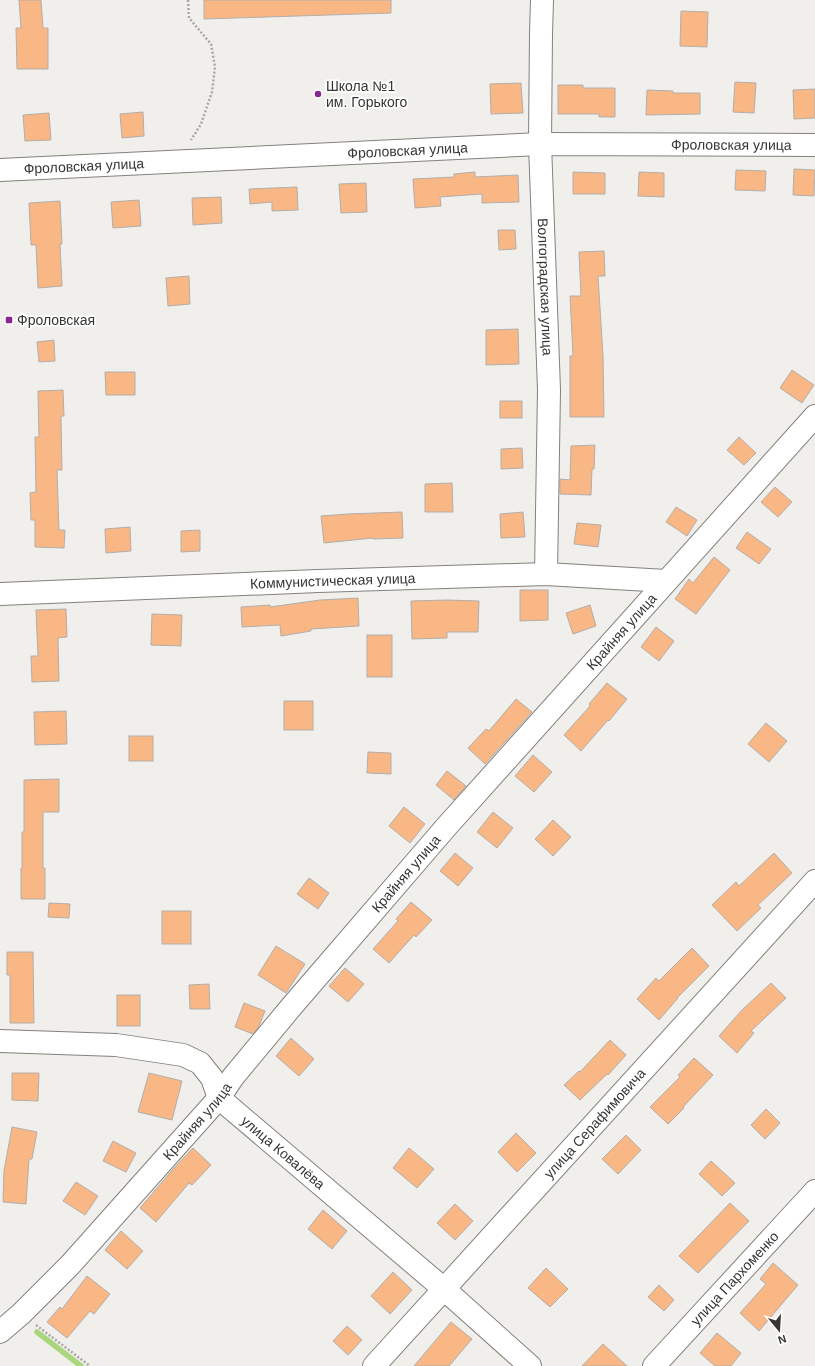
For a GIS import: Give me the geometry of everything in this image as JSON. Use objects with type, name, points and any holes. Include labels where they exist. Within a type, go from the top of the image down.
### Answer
[{"type":"street","name":"Волгоградская улица","points":[[542,0],[540,144],[549,390],[546,574]]},
{"type":"street","name":"Фроловская улица","points":[[0,170],[540,144],[815,145]]},
{"type":"street","name":"Крайняя улица","points":[[0,1332],[21,1314],[70,1265],[219,1098],[233,1077],[377,906],[815,416]]},
{"type":"street","name":"Коммунистическая улица","points":[[0,594],[318,581],[546,574],[666,581]]},
{"type":"street","name":"улица Серафимовича","points":[[374,1366],[815,881]]},
{"type":"street","points":[[0,1041],[116,1044],[182,1055],[200,1063],[212,1078],[219,1098]]},
{"type":"street","name":"улица Ковалёва","points":[[219,1098],[444,1289],[530,1366]]},
{"type":"street","name":"улица Пархоменко","points":[[654,1366],[815,1191]]},
{"type":"path","points":[[178,161],[201,124],[212,92],[215,67],[211,44],[189,18],[188,0]]},
{"type":"path","points":[[21,1314],[90,1366]]},
{"type":"building","points":[[19,0],[41,0],[43,28],[48,28],[48,69],[17,69],[16,28],[21,28]]},
{"type":"building","points":[[204,0],[391,0],[391,13],[204,19]]},
{"type":"building","points":[[681,11],[708,12],[707,47],[680,46]]},
{"type":"building","points":[[735,82],[756,83],[754,113],[733,112]]},
{"type":"building","points":[[521,83],[523,113],[491,114],[490,84]]},
{"type":"building","points":[[558,85],[583,85],[583,88],[615,88],[615,117],[599,117],[599,114],[558,114]]},
{"type":"building","points":[[815,89],[815,118],[794,119],[793,90]]},
{"type":"building","points":[[647,90],[673,91],[673,93],[700,93],[700,114],[646,115]]},
{"type":"building","points":[[143,112],[144,136],[122,138],[120,114]]},
{"type":"building","points":[[49,113],[51,140],[25,141],[23,115]]},
{"type":"building","points":[[794,169],[815,170],[814,196],[793,195]]},
{"type":"building","points":[[736,170],[766,171],[765,191],[735,190]]},
{"type":"building","points":[[475,172],[475,177],[518,175],[519,202],[482,203],[482,194],[440,197],[441,206],[415,208],[413,179],[454,177],[454,174]]},
{"type":"building","points":[[573,172],[605,173],[605,194],[573,194]]},
{"type":"building","points":[[639,172],[664,173],[664,197],[638,196]]},
{"type":"building","points":[[366,183],[367,212],[341,213],[339,184]]},
{"type":"building","points":[[297,187],[298,210],[272,211],[272,202],[250,204],[249,189]]},
{"type":"building","points":[[221,197],[222,223],[193,225],[192,198]]},
{"type":"building","points":[[139,200],[141,226],[113,228],[111,202]]},
{"type":"building","points":[[60,201],[62,286],[38,288],[36,245],[31,245],[29,203]]},
{"type":"building","points":[[498,230],[515,230],[516,249],[499,250]]},
{"type":"building","points":[[604,251],[605,276],[598,276],[603,356],[604,417],[570,417],[570,356],[573,356],[570,296],[581,296],[579,252]]},
{"type":"building","points":[[189,276],[190,304],[168,306],[166,278]]},
{"type":"building","points":[[518,329],[519,364],[486,365],[486,330]]},
{"type":"building","points":[[54,340],[55,361],[39,362],[37,342]]},
{"type":"building","points":[[792,370],[814,385],[802,403],[780,388]]},
{"type":"building","points":[[105,372],[135,372],[135,395],[106,395]]},
{"type":"building","points":[[63,390],[64,416],[61,416],[62,470],[57,470],[59,530],[65,530],[64,548],[35,547],[35,520],[31,520],[30,493],[36,492],[35,437],[39,437],[38,391]]},
{"type":"building","points":[[500,401],[522,401],[522,418],[500,418]]},
{"type":"building","points":[[739,437],[756,453],[744,465],[727,450]]},
{"type":"building","points":[[595,445],[591,495],[560,494],[560,479],[570,480],[571,446]]},
{"type":"building","points":[[522,448],[523,468],[501,469],[501,449]]},
{"type":"building","points":[[452,483],[453,512],[425,512],[425,484]]},
{"type":"building","points":[[775,487],[792,502],[778,517],[761,502]]},
{"type":"building","points":[[676,507],[697,520],[687,536],[666,522]]},
{"type":"building","points":[[402,512],[403,538],[373,538],[324,543],[321,516]]},
{"type":"building","points":[[523,512],[525,537],[501,538],[500,514]]},
{"type":"building","points":[[577,523],[601,525],[598,547],[574,544]]},
{"type":"building","points":[[130,527],[131,551],[106,553],[105,529]]},
{"type":"building","points":[[200,530],[200,551],[181,552],[181,531]]},
{"type":"building","points":[[747,532],[771,549],[759,564],[736,548]]},
{"type":"building","points":[[714,557],[730,570],[696,614],[675,599],[689,579],[693,583]]},
{"type":"building","points":[[520,590],[548,590],[548,620],[520,621]]},
{"type":"building","points":[[358,598],[359,626],[311,629],[311,631],[281,636],[280,625],[242,627],[241,607],[270,605],[270,607],[320,600]]},
{"type":"building","points":[[411,601],[479,601],[478,632],[447,632],[447,638],[412,639]]},
{"type":"building","points":[[590,605],[596,626],[573,634],[566,613]]},
{"type":"building","points":[[66,609],[67,637],[58,638],[59,681],[32,682],[31,656],[38,656],[36,610]]},
{"type":"building","points":[[152,614],[182,615],[181,646],[151,645]]},
{"type":"building","points":[[656,627],[674,641],[659,661],[641,647]]},
{"type":"building","points":[[367,635],[392,635],[392,677],[367,677]]},
{"type":"building","points":[[607,683],[627,699],[581,751],[564,735],[590,706],[589,704]]},
{"type":"building","points":[[516,699],[532,712],[485,764],[468,748],[486,729],[489,731]]},
{"type":"building","points":[[284,701],[313,701],[313,730],[284,730]]},
{"type":"building","points":[[66,711],[67,744],[35,745],[34,712]]},
{"type":"building","points":[[766,723],[787,741],[769,762],[748,744]]},
{"type":"building","points":[[129,736],[153,736],[153,761],[129,761]]},
{"type":"building","points":[[368,752],[391,753],[391,774],[367,773]]},
{"type":"building","points":[[533,755],[552,772],[534,792],[515,776]]},
{"type":"building","points":[[447,771],[466,786],[454,800],[436,785]]},
{"type":"building","points":[[59,779],[59,812],[43,812],[43,868],[45,868],[45,899],[21,899],[22,832],[24,832],[24,780]]},
{"type":"building","points":[[404,807],[425,824],[410,843],[389,826]]},
{"type":"building","points":[[493,812],[513,828],[497,848],[477,832]]},
{"type":"building","points":[[553,820],[571,837],[553,856],[535,839]]},
{"type":"building","points":[[455,853],[473,868],[458,886],[440,871]]},
{"type":"building","points":[[774,853],[792,873],[758,905],[761,908],[737,931],[712,905],[736,882],[739,886]]},
{"type":"building","points":[[309,878],[329,893],[318,909],[297,894]]},
{"type":"building","points":[[411,902],[432,920],[416,937],[414,935],[389,963],[373,949],[398,921],[396,919]]},
{"type":"building","points":[[49,903],[70,904],[69,918],[48,917]]},
{"type":"building","points":[[162,911],[191,911],[191,944],[162,944]]},
{"type":"building","points":[[276,946],[305,964],[286,993],[258,975]]},
{"type":"building","points":[[692,948],[709,966],[677,998],[659,1020],[637,999],[656,978],[659,981]]},
{"type":"building","points":[[7,952],[33,952],[34,1023],[10,1023],[10,975],[7,975]]},
{"type":"building","points":[[345,968],[364,984],[348,1002],[329,986]]},
{"type":"building","points":[[771,983],[786,998],[751,1031],[754,1033],[737,1053],[719,1036],[742,1010]]},
{"type":"building","points":[[209,984],[210,1009],[190,1009],[189,985]]},
{"type":"building","points":[[117,995],[140,995],[140,1026],[117,1026]]},
{"type":"building","points":[[244,1003],[265,1011],[259,1026],[253,1034],[235,1027]]},
{"type":"building","points":[[291,1038],[314,1059],[299,1076],[276,1056]]},
{"type":"building","points":[[610,1040],[626,1055],[608,1075],[607,1074],[580,1100],[564,1085],[579,1071],[580,1072]]},
{"type":"building","points":[[694,1058],[713,1075],[668,1124],[650,1107],[680,1077],[678,1075]]},
{"type":"building","points":[[12,1073],[39,1073],[38,1101],[12,1100]]},
{"type":"building","points":[[149,1073],[182,1081],[172,1120],[138,1112]]},
{"type":"building","points":[[766,1109],[780,1123],[765,1139],[751,1125]]},
{"type":"building","points":[[12,1127],[37,1132],[32,1159],[29,1159],[26,1204],[3,1202],[4,1171]]},
{"type":"building","points":[[516,1133],[536,1153],[517,1172],[498,1152]]},
{"type":"building","points":[[626,1135],[641,1150],[618,1174],[602,1159]]},
{"type":"building","points":[[113,1141],[136,1153],[126,1172],[103,1161]]},
{"type":"building","points":[[193,1148],[211,1165],[192,1185],[189,1183],[156,1222],[140,1208]]},
{"type":"building","points":[[409,1148],[434,1169],[417,1188],[393,1168]]},
{"type":"building","points":[[711,1161],[735,1183],[722,1196],[699,1174]]},
{"type":"building","points":[[76,1182],[98,1196],[85,1215],[63,1201]]},
{"type":"building","points":[[730,1203],[749,1221],[698,1273],[679,1256]]},
{"type":"building","points":[[455,1204],[473,1221],[455,1240],[437,1223]]},
{"type":"building","points":[[323,1210],[347,1231],[332,1249],[308,1229]]},
{"type":"building","points":[[121,1231],[143,1251],[127,1269],[105,1250]]},
{"type":"building","points":[[773,1263],[798,1285],[759,1331],[740,1313],[766,1284],[760,1279]]},
{"type":"building","points":[[546,1268],[568,1289],[550,1307],[528,1288]]},
{"type":"building","points":[[393,1272],[412,1290],[390,1314],[371,1296]]},
{"type":"building","points":[[87,1276],[110,1294],[94,1314],[90,1311],[67,1338],[47,1322],[60,1307],[62,1309]]},
{"type":"building","points":[[659,1285],[674,1300],[664,1311],[648,1297]]},
{"type":"building","points":[[451,1322],[472,1339],[449,1366],[414,1366]]},
{"type":"building","points":[[347,1326],[362,1340],[348,1355],[333,1341]]},
{"type":"building","points":[[717,1333],[741,1353],[731,1366],[715,1366],[700,1353]]},
{"type":"building","points":[[603,1344],[627,1366],[582,1366]]},
{"type":"waterway","points":[[37,1332],[81,1366]]},
{"type":"place","name":"Школа №1 им. Горького","points":[[318,94]]},
{"type":"place","name":"Фроловская","points":[[9,320]]}]
